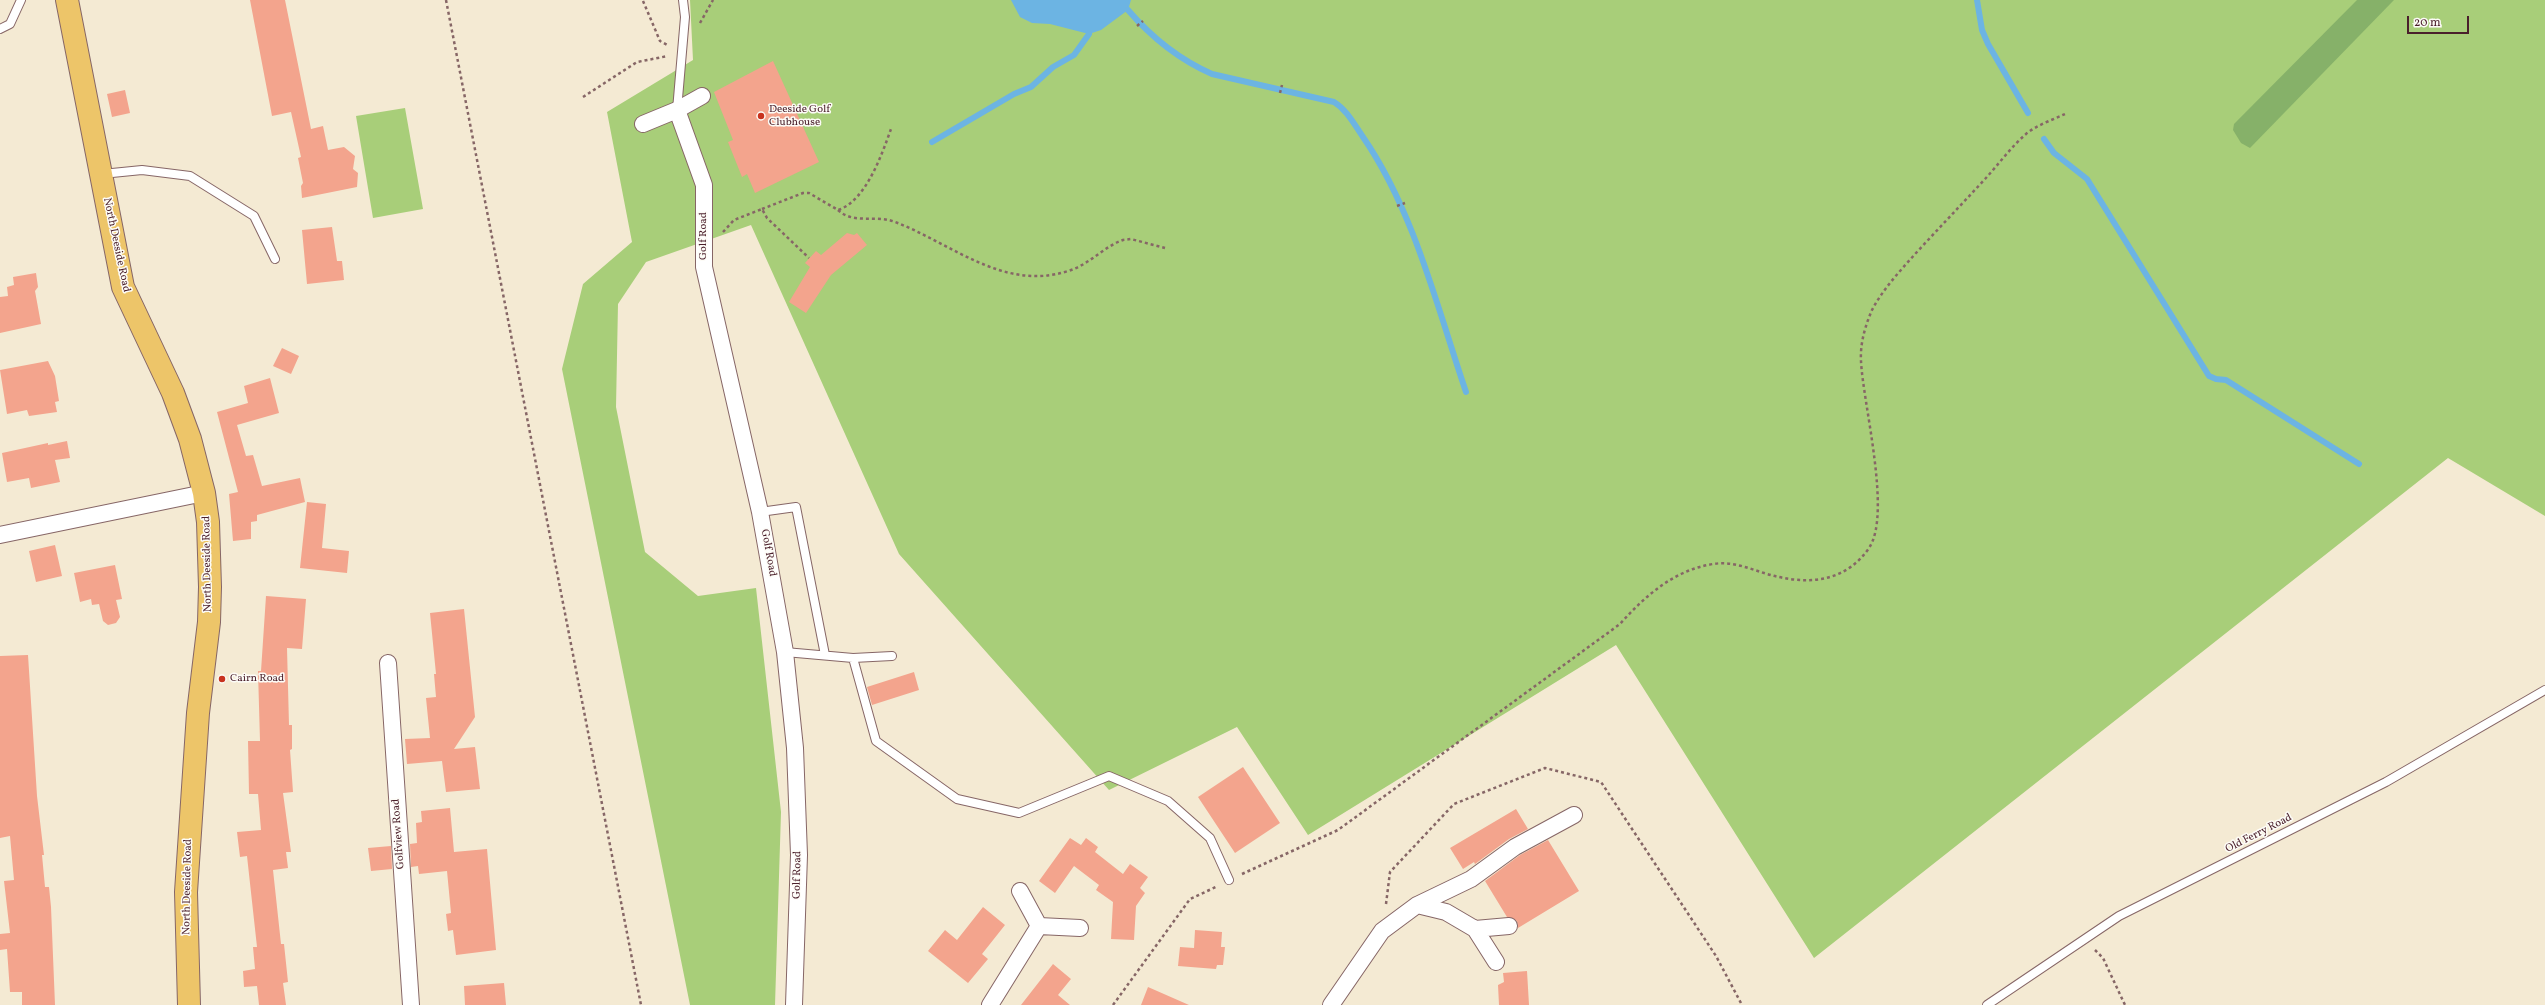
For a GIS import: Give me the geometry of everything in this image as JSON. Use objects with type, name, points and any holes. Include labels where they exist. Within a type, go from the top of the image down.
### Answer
[{"type":"main road","name":"North Deeside Road","points":[[67,0],[123,287],[173,393],[190,438],[204,493],[210,586],[209,622],[198,712],[186,877],[189,1005]]},
{"type":"street","points":[[643,124],[677,110],[702,96]]},
{"type":"street","name":"Golf Road","points":[[677,110],[704,185],[704,267],[760,512],[785,652],[795,748],[799,855],[794,1005]]},
{"type":"street","points":[[0,535],[204,493]]},
{"type":"street","name":"Golfview Road","points":[[388,663],[411,1005]]},
{"type":"street","points":[[1331,1005],[1382,931],[1417,905],[1471,879],[1515,847],[1574,816]]},
{"type":"street","points":[[1020,891],[1039,926]]},
{"type":"street","points":[[1417,905],[1446,912],[1475,929],[1496,962]]},
{"type":"street","points":[[1039,926],[1080,928]]},
{"type":"street","points":[[990,1005],[1039,926]]},
{"type":"street","points":[[1475,929],[1509,926]]},
{"type":"lane","points":[[0,29],[10,24],[21,0]]},
{"type":"lane","points":[[677,110],[685,17],[683,0]]},
{"type":"lane","points":[[102,174],[142,170],[190,176],[254,216],[275,259]]},
{"type":"lane","points":[[760,512],[796,507],[825,655]]},
{"type":"lane","points":[[785,652],[853,658],[892,656]]},
{"type":"lane","points":[[853,658],[876,741],[957,799],[1019,813],[1109,776],[1168,802],[1210,838],[1229,880]]},
{"type":"lane","name":"Old Ferry Road","points":[[1987,1005],[2119,916],[2386,782],[2545,690]]},
{"type":"path","points":[[446,0],[641,1005]]},
{"type":"path","points":[[643,1],[660,41],[682,53]]},
{"type":"path","points":[[1137,26],[1143,21]]},
{"type":"path","points":[[583,97],[637,62],[682,53]]},
{"type":"path","points":[[1280,93],[1282,85]]},
{"type":"path","points":[[1113,1005],[1190,899],[1338,830],[1620,624],[1650,592],[1668,581],[1691,569],[1714,564],[1749,568],[1779,577],[1819,581],[1841,573],[1860,560],[1870,546],[1876,522],[1873,457],[1861,361],[1866,326],[1872,310],[1897,275],[2025,135],[2065,114]]},
{"type":"path","points":[[838,210],[851,204],[861,191],[877,164],[891,129]]},
{"type":"path","points":[[704,251],[713,249],[726,227],[734,220],[803,193],[809,193],[838,210],[846,217],[854,219],[873,218],[896,222],[987,267],[1023,276],[1037,277],[1068,272],[1123,240],[1131,239],[1165,248]]},
{"type":"path","points":[[1397,206],[1405,203]]},
{"type":"path","points":[[762,209],[768,218],[809,258]]},
{"type":"path","points":[[1382,931],[1390,872],[1454,804],[1545,768],[1601,782],[1716,956],[1742,1005]]},
{"type":"path","points":[[2085,940],[2103,958],[2125,1005]]},
{"type":"green space","points":[[690,0],[2545,0],[2545,516],[2448,458],[1814,958],[1616,645],[1308,835],[1237,727],[1109,790],[899,554],[751,225],[646,262],[618,304],[616,407],[645,552],[698,596],[756,588],[781,812],[775,1005],[690,1005],[562,369],[583,284],[632,242],[607,112],[693,60]]},
{"type":"green space","points":[[2357,0],[2394,0],[2250,148],[2241,143],[2233,130],[2234,124]]},
{"type":"green space","points":[[405,108],[423,209],[373,218],[356,116]]},
{"type":"water","points":[[1011,0],[1131,0],[1128,10],[1101,30],[1089,34],[1050,24],[1032,23],[1020,17]]},
{"type":"building","points":[[250,0],[285,0],[311,129],[323,126],[328,150],[344,147],[355,156],[353,169],[358,173],[357,187],[302,198],[301,186],[303,183],[298,158],[301,157],[291,112],[272,116]]},
{"type":"building","name":"Deeside Golf Clubhouse","points":[[773,61],[819,162],[755,193],[747,174],[742,177],[728,142],[733,140],[714,92]]},
{"type":"building","points":[[125,90],[130,113],[112,117],[107,94]]},
{"type":"building","points":[[332,227],[337,261],[342,261],[344,280],[307,284],[302,230]]},
{"type":"building","points":[[847,233],[854,235],[857,233],[867,245],[831,275],[806,313],[789,302],[810,267],[805,263],[816,251],[821,255]]},
{"type":"building","points":[[36,273],[38,287],[35,291],[41,324],[0,333],[0,297],[8,296],[7,287],[14,285],[13,277]]},
{"type":"building","points":[[282,348],[299,356],[291,374],[273,366]]},
{"type":"building","points":[[48,361],[55,376],[59,401],[55,402],[57,412],[29,416],[27,410],[7,414],[0,370]]},
{"type":"building","points":[[270,378],[279,413],[237,425],[246,456],[253,455],[262,486],[300,478],[305,502],[257,515],[257,521],[251,522],[251,539],[233,541],[229,494],[238,492],[217,412],[248,403],[244,386]]},
{"type":"building","points":[[67,441],[70,458],[55,460],[60,482],[31,488],[29,478],[7,482],[2,453],[48,443],[48,445]]},
{"type":"building","points":[[307,502],[326,504],[322,548],[349,551],[347,573],[300,568]]},
{"type":"building","points":[[55,545],[62,576],[36,582],[29,551]]},
{"type":"building","points":[[115,565],[122,599],[116,600],[120,617],[116,623],[108,625],[103,621],[99,604],[92,605],[91,599],[80,602],[74,573]]},
{"type":"building","points":[[266,596],[306,599],[302,649],[287,648],[289,725],[292,725],[292,749],[290,750],[293,792],[283,793],[291,852],[286,852],[288,868],[273,870],[281,944],[284,944],[288,982],[283,983],[286,1005],[259,1005],[257,986],[244,987],[243,971],[255,969],[253,947],[257,947],[247,856],[240,857],[237,832],[261,830],[258,794],[249,794],[248,741],[260,741],[258,671],[261,671]]},
{"type":"building","points":[[464,609],[475,717],[454,749],[475,747],[480,789],[446,792],[442,761],[407,764],[405,739],[430,738],[426,698],[436,697],[434,674],[436,674],[430,613]]},
{"type":"building","points":[[28,655],[37,796],[44,855],[42,855],[45,887],[49,887],[51,907],[55,1005],[22,1005],[22,992],[10,992],[7,949],[0,950],[0,934],[10,933],[4,881],[14,880],[10,836],[0,838],[0,656]]},
{"type":"building","points":[[914,672],[919,690],[872,705],[867,687]]},
{"type":"building","points":[[1243,767],[1280,823],[1235,853],[1198,797]]},
{"type":"building","points":[[450,808],[454,852],[487,849],[496,950],[456,955],[453,930],[448,931],[446,914],[451,913],[447,871],[419,874],[418,866],[411,867],[410,844],[417,843],[416,823],[422,822],[421,811]]},
{"type":"building","points":[[1516,809],[1528,829],[1509,839],[1475,864],[1474,862],[1463,869],[1450,848]]},
{"type":"building","points":[[1070,838],[1081,845],[1086,838],[1098,847],[1095,852],[1123,874],[1130,864],[1148,877],[1140,888],[1145,893],[1136,906],[1134,940],[1111,939],[1113,902],[1096,890],[1099,885],[1074,866],[1055,893],[1039,881]]},
{"type":"building","points":[[1548,840],[1579,891],[1518,928],[1517,921],[1507,917],[1485,881],[1520,855]]},
{"type":"building","points":[[391,846],[392,869],[371,871],[368,848]]},
{"type":"building","points":[[983,907],[1005,925],[982,954],[988,959],[968,983],[928,951],[945,930],[957,940]]},
{"type":"building","points":[[1195,930],[1222,932],[1221,947],[1225,947],[1223,965],[1217,965],[1216,969],[1178,966],[1180,947],[1194,948]]},
{"type":"building","points":[[1053,964],[1071,979],[1058,995],[1070,1005],[1021,1005]]},
{"type":"building","points":[[1527,971],[1529,1005],[1499,1005],[1498,985],[1504,982],[1503,973]]},
{"type":"building","points":[[504,983],[506,1005],[465,1005],[464,986]]},
{"type":"building","points":[[1148,987],[1189,1005],[1141,1005]]},
{"type":"waterway","points":[[1977,0],[1982,30],[1988,44],[2028,113]]},
{"type":"waterway","points":[[1128,10],[1146,30],[1166,47],[1188,62],[1212,74],[1334,102],[1347,113],[1381,166],[1397,196],[1423,260],[1466,392]]},
{"type":"waterway","points":[[932,142],[1014,94],[1031,87],[1053,67],[1074,55],[1089,34]]},
{"type":"waterway","points":[[2044,139],[2054,153],[2087,179],[2209,376],[2216,379],[2226,380],[2359,464]]},
{"type":"place","name":"Deeside Golf Clubhouse","points":[[761,116]]},
{"type":"place","name":"Cairn Road","points":[[222,679]]}]
